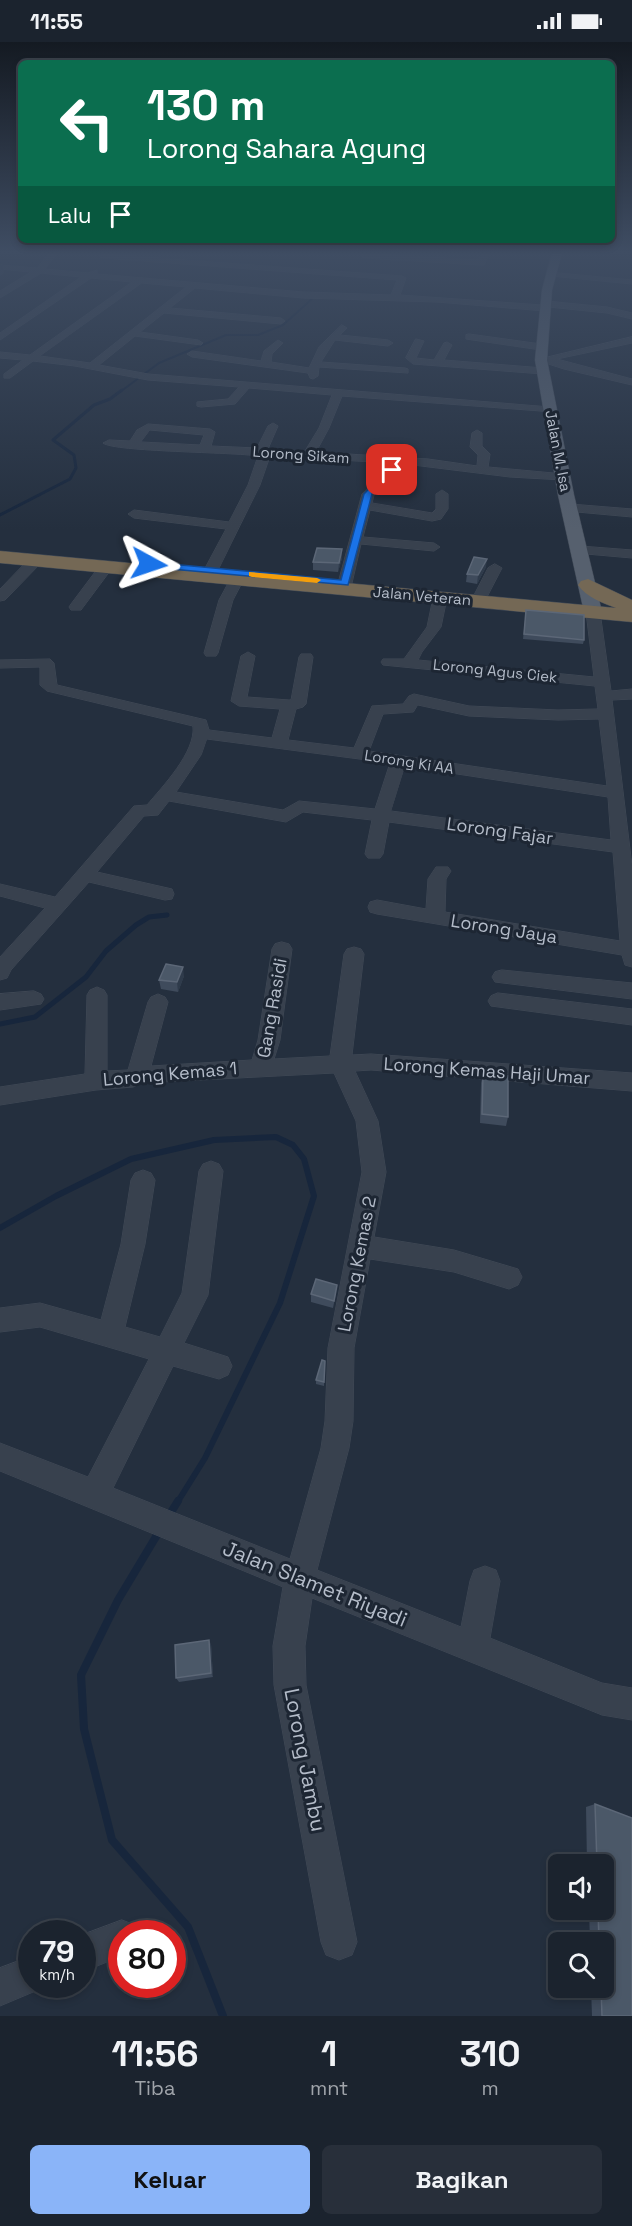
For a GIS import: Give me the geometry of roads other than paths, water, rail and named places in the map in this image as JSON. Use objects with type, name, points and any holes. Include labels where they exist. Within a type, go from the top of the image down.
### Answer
[{"type":"highway","name":"Jalan Veteran","points":[[0,550],[481,596],[592,609]]},
{"type":"highway","name":"Jalan Veteran","points":[[0,557],[440,598],[592,609]]},
{"type":"highway","points":[[588,585],[608,598],[632,608]]},
{"type":"highway","points":[[592,609],[632,608]]},
{"type":"highway","points":[[592,609],[632,616]]},
{"type":"main road","name":"Jalan M. Isa","points":[[544,345],[543,359],[550,410],[592,609]]},
{"type":"street","points":[[7,376],[50,345]]},
{"type":"street","points":[[92,366],[116,345]]},
{"type":"street","points":[[262,365],[267,361],[267,353],[276,345]]},
{"type":"street","points":[[313,392],[314,368],[329,345]]},
{"type":"street","points":[[417,345],[411,359],[437,364],[543,359],[608,345]]},
{"type":"street","points":[[437,364],[447,345]]},
{"type":"street","points":[[496,345],[567,367],[632,382]]},
{"type":"street","points":[[192,354],[262,365],[405,370]]},
{"type":"street","points":[[0,355],[92,366],[148,377],[338,394],[474,399],[550,410]]},
{"type":"street","points":[[201,404],[231,402],[246,386]]},
{"type":"street","points":[[308,456],[324,428],[338,394]]},
{"type":"street","points":[[211,570],[254,485],[273,426]]},
{"type":"street","points":[[133,444],[141,432],[148,427],[201,429],[210,433],[204,449]]},
{"type":"street","points":[[477,433],[476,447],[484,453],[482,470]]},
{"type":"street","name":"Lorong Sikam","points":[[109,444],[439,463],[482,470],[564,477]]},
{"type":"street","points":[[345,583],[370,490],[402,461]]},
{"type":"street","points":[[365,506],[432,517],[437,516],[442,509],[442,494]]},
{"type":"street","points":[[570,508],[632,513]]},
{"type":"street","points":[[134,514],[164,512],[233,526]]},
{"type":"street","points":[[355,540],[434,547]]},
{"type":"street","points":[[580,550],[632,554]]},
{"type":"street","points":[[0,597],[36,560]]},
{"type":"street","points":[[76,607],[106,567]]},
{"type":"street","name":"Jalan Veteran","points":[[481,596],[495,568]]},
{"type":"street","points":[[211,653],[223,609],[237,579]]},
{"type":"street","points":[[410,663],[414,649],[428,637],[434,627],[440,598]]},
{"type":"street","points":[[592,609],[625,849],[632,955]]},
{"type":"street","points":[[248,656],[239,701],[289,705],[298,704],[306,657]]},
{"type":"street","points":[[0,664],[45,662],[47,663],[48,685],[52,688],[200,723],[202,734],[188,763],[152,811],[140,810],[59,905],[3,962]]},
{"type":"street","name":"Lorong Agus Ciek","points":[[388,662],[410,663],[632,694]]},
{"type":"street","points":[[360,754],[377,709],[408,709],[413,700],[492,713],[606,714]]},
{"type":"street","points":[[279,743],[289,705]]},
{"type":"street","name":"Lorong Ki AA","points":[[202,734],[615,786],[632,781]]},
{"type":"street","points":[[374,854],[381,816],[399,760]]},
{"type":"street","name":"Lorong Fajar","points":[[163,795],[286,816],[298,806],[625,849]]},
{"type":"street","points":[[435,917],[437,879],[442,871]]},
{"type":"street","points":[[85,875],[165,894]]},
{"type":"street","points":[[0,890],[59,905]]},
{"type":"street","name":"Lorong Jaya","points":[[377,907],[632,955]]},
{"type":"street","name":"Gang Rasidi","points":[[261,1067],[270,1040],[282,950]]},
{"type":"street","name":"Lorong Kemas 2","points":[[300,1577],[335,1448],[339,1421],[341,1348],[375,1172],[367,1121],[341,1065],[341,1043],[354,954]]},
{"type":"street","points":[[502,977],[632,991]]},
{"type":"street","points":[[96,1081],[97,995]]},
{"type":"street","points":[[0,1002],[34,999]]},
{"type":"street","points":[[498,1001],[632,1017]]},
{"type":"street","points":[[137,1075],[158,1002]]},
{"type":"street","name":"Lorong Kemas Haji Umar","points":[[341,1065],[392,1063],[632,1082]]},
{"type":"street","name":"Lorong Kemas 1","points":[[0,1096],[96,1081],[133,1078],[137,1075],[261,1067],[341,1065]]},
{"type":"street","points":[[95,1494],[195,1295],[211,1171]]},
{"type":"street","points":[[110,1334],[133,1244],[143,1180]]},
{"type":"street","points":[[361,1246],[454,1261],[509,1277]]},
{"type":"street","points":[[0,1320],[40,1315],[219,1366]]},
{"type":"street","name":"Jalan Slamet Riyadi","points":[[0,1457],[40,1470],[182,1532],[617,1702],[632,1718]]},
{"type":"street","name":"Lorong Jambu","points":[[300,1577],[289,1646],[290,1685],[339,1942]]},
{"type":"street","points":[[473,1647],[485,1581]]},
{"type":"street","points":[[0,1987],[18,1980]]},
{"type":"waterway","points":[[120,392],[159,363],[202,345]]},
{"type":"waterway","points":[[0,515],[70,479],[76,468],[74,455],[53,440],[94,405],[110,399],[122,390]]},
{"type":"waterway","points":[[0,1024],[35,1017],[86,977],[106,951],[136,925],[149,917],[167,915]]},
{"type":"waterway","points":[[0,1228],[56,1196],[131,1159],[214,1140],[276,1137],[293,1145],[304,1159],[314,1196],[280,1303],[205,1458],[177,1503]]},
{"type":"waterway","points":[[168,1517],[178,1501]]},
{"type":"waterway","points":[[160,1530],[118,1600],[81,1675],[84,1729],[112,1840],[188,1927],[223,2016]]}]
